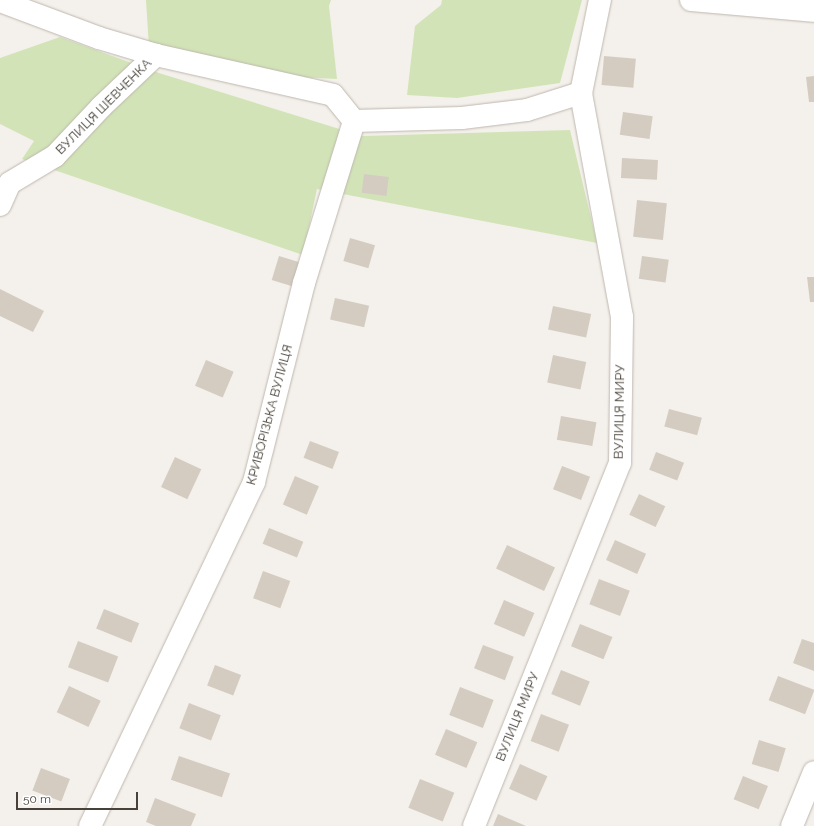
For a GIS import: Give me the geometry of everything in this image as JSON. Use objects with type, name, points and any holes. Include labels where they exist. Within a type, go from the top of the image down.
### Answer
[{"type":"street","name":"ВУЛИЦЯ МИРУ","points":[[474,826],[620,463],[622,317],[581,93],[600,0]]},
{"type":"street","points":[[691,0],[814,11]]},
{"type":"street","points":[[0,1],[99,38],[156,55],[333,96],[354,121],[462,118],[527,110],[581,93]]},
{"type":"street","name":"ВУЛИЦЯ ШЕВЧЕНКА","points":[[0,205],[10,183],[55,156],[101,107],[156,55]]},
{"type":"street","name":"КРИВОРІЗЬКА ВУЛИЦЯ","points":[[90,826],[254,482],[304,283],[354,121]]},
{"type":"street","points":[[792,826],[814,772]]},
{"type":"green space","points":[[146,0],[331,0],[329,6],[337,79],[277,76],[149,48]]},
{"type":"green space","points":[[442,0],[582,0],[560,83],[457,98],[407,95],[415,26],[441,5]]},
{"type":"green space","points":[[60,37],[159,73],[362,136],[570,130],[597,243],[317,189],[303,255],[22,159],[34,141],[0,124],[0,58]]},
{"type":"building","points":[[604,56],[636,59],[633,88],[601,85]]},
{"type":"building","points":[[814,76],[814,102],[809,102],[806,77]]},
{"type":"building","points":[[623,112],[653,116],[650,139],[620,135]]},
{"type":"building","points":[[622,158],[658,160],[657,180],[621,178]]},
{"type":"building","points":[[364,174],[389,177],[386,196],[362,193]]},
{"type":"building","points":[[637,200],[667,203],[663,240],[633,237]]},
{"type":"building","points":[[350,238],[375,245],[368,268],[343,261]]},
{"type":"building","points":[[279,256],[302,263],[295,287],[272,280]]},
{"type":"building","points":[[642,256],[669,260],[666,283],[639,279]]},
{"type":"building","points":[[807,277],[814,277],[814,302],[810,302]]},
{"type":"building","points":[[0,289],[44,311],[33,332],[0,316]]},
{"type":"building","points":[[335,298],[369,306],[364,327],[330,319]]},
{"type":"building","points":[[553,306],[591,314],[586,338],[548,329]]},
{"type":"building","points":[[553,355],[586,362],[580,389],[547,382]]},
{"type":"building","points":[[206,360],[234,372],[223,397],[195,386]]},
{"type":"building","points":[[669,409],[702,418],[697,435],[664,426]]},
{"type":"building","points":[[561,416],[596,422],[592,446],[557,440]]},
{"type":"building","points":[[310,441],[339,452],[332,469],[304,458]]},
{"type":"building","points":[[656,452],[684,463],[677,480],[649,470]]},
{"type":"building","points":[[175,457],[201,469],[187,499],[161,487]]},
{"type":"building","points":[[562,466],[590,477],[581,500],[553,489]]},
{"type":"building","points":[[295,476],[319,486],[307,515],[283,505]]},
{"type":"building","points":[[639,494],[665,506],[656,527],[629,515]]},
{"type":"building","points":[[269,528],[303,542],[297,558],[263,544]]},
{"type":"building","points":[[615,540],[646,554],[637,574],[606,560]]},
{"type":"building","points":[[507,545],[555,567],[544,591],[496,569]]},
{"type":"building","points":[[263,571],[290,581],[280,608],[253,598]]},
{"type":"building","points":[[599,579],[630,591],[620,616],[589,604]]},
{"type":"building","points":[[504,600],[534,613],[524,637],[494,624]]},
{"type":"building","points":[[104,609],[139,623],[131,643],[96,628]]},
{"type":"building","points":[[580,624],[612,637],[603,659],[571,646]]},
{"type":"building","points":[[802,639],[814,643],[814,671],[793,663]]},
{"type":"building","points":[[78,641],[118,656],[108,683],[68,667]]},
{"type":"building","points":[[483,645],[514,657],[505,680],[474,668]]},
{"type":"building","points":[[215,665],[241,675],[233,696],[207,686]]},
{"type":"building","points":[[561,670],[590,682],[580,706],[551,694]]},
{"type":"building","points":[[778,676],[814,690],[805,714],[769,700]]},
{"type":"building","points":[[69,686],[101,701],[88,727],[57,712]]},
{"type":"building","points":[[460,687],[494,700],[483,728],[449,715]]},
{"type":"building","points":[[189,703],[221,715],[211,740],[179,728]]},
{"type":"building","points":[[541,714],[569,725],[559,752],[531,741]]},
{"type":"building","points":[[446,729],[477,742],[466,768],[435,755]]},
{"type":"building","points":[[759,740],[786,748],[778,772],[752,764]]},
{"type":"building","points":[[179,756],[230,774],[222,797],[171,780]]},
{"type":"building","points":[[520,764],[547,776],[536,801],[509,789]]},
{"type":"building","points":[[41,768],[70,779],[61,802],[32,790]]},
{"type":"building","points":[[743,776],[768,786],[759,809],[734,799]]},
{"type":"building","points":[[420,779],[454,793],[443,822],[408,808]]},
{"type":"building","points":[[155,798],[196,814],[191,826],[156,826],[146,822]]},
{"type":"building","points":[[498,814],[526,826],[493,826]]}]
